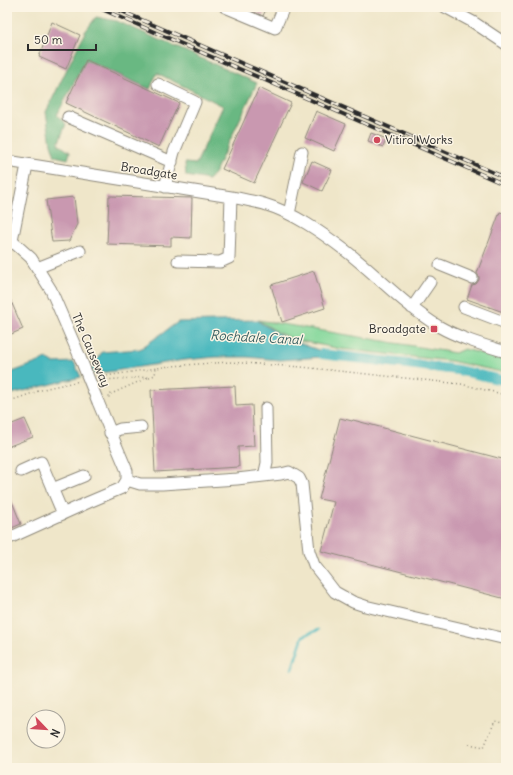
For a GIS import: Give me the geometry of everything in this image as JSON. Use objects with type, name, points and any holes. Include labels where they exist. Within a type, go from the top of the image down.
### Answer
[{"type":"street","points":[[225,7],[275,28],[284,7]]},
{"type":"street","points":[[445,7],[473,22],[506,44]]},
{"type":"street","points":[[158,84],[195,102],[174,152],[165,187]]},
{"type":"street","points":[[68,117],[172,162]]},
{"type":"street","points":[[289,214],[302,152]]},
{"type":"street","name":"Broadgate","points":[[7,162],[231,197],[264,204],[289,214],[312,227],[346,251],[412,308],[438,326],[468,340],[506,352]]},
{"type":"street","points":[[9,243],[27,165]]},
{"type":"street","points":[[178,261],[220,262],[229,258],[231,197]]},
{"type":"street","name":"The Causeway","points":[[9,243],[31,258],[50,290],[79,354],[110,433],[127,471],[127,480]]},
{"type":"street","points":[[37,268],[80,251]]},
{"type":"street","points":[[440,265],[472,278]]},
{"type":"street","points":[[412,308],[430,282]]},
{"type":"street","points":[[464,307],[506,323]]},
{"type":"street","points":[[264,476],[266,463],[266,408]]},
{"type":"street","points":[[110,433],[120,429],[141,427]]},
{"type":"street","points":[[21,471],[41,462],[64,514]]},
{"type":"street","points":[[7,539],[122,488],[127,480],[140,484],[162,484],[264,476],[289,472],[299,478],[302,484],[309,551],[314,565],[335,592],[353,602],[365,606],[506,639]]},
{"type":"street","points":[[52,489],[84,476]]},
{"type":"path","points":[[156,368],[155,375],[149,376],[102,380],[98,377],[156,368],[170,366],[229,362],[301,367],[461,384],[506,395]]},
{"type":"path","points":[[98,403],[110,400],[109,395],[149,376]]},
{"type":"path","points":[[7,402],[47,388],[86,380]]},
{"type":"path","points":[[469,744],[484,747],[495,721],[506,724]]},
{"type":"green space","points":[[96,17],[117,21],[257,83],[215,172],[209,180],[186,176],[185,163],[196,164],[223,106],[157,73],[150,89],[86,60],[57,115],[66,124],[58,144],[70,152],[68,159],[55,156],[51,144],[46,112],[85,32]]},
{"type":"green space","points":[[258,320],[455,353],[464,349],[506,360],[506,373],[451,361],[341,349],[296,340],[281,334]]},
{"type":"water","points":[[256,320],[285,338],[335,356],[280,360],[247,357],[216,357],[184,360],[94,374],[91,368],[102,352],[140,349],[178,322]]},
{"type":"water","points":[[47,359],[53,363],[74,362],[81,377],[7,395],[7,374]]},
{"type":"building","points":[[243,7],[267,7],[263,16]]},
{"type":"building","points":[[52,22],[80,35],[66,69],[39,57]]},
{"type":"building","points":[[86,60],[179,103],[159,147],[66,103]]},
{"type":"building","points":[[259,88],[291,103],[254,183],[222,169]]},
{"type":"building","points":[[316,111],[346,124],[334,151],[305,138]]},
{"type":"building","name":"Vitirol Works","points":[[371,133],[387,139],[383,147],[368,141]]},
{"type":"building","points":[[312,161],[332,170],[322,191],[303,182]]},
{"type":"building","points":[[109,196],[192,198],[191,238],[171,237],[171,246],[107,244]]},
{"type":"building","points":[[74,197],[77,224],[69,241],[52,242],[46,200]]},
{"type":"building","points":[[500,212],[506,214],[506,313],[467,299],[472,285],[476,284],[479,280],[477,273]]},
{"type":"building","points":[[314,271],[325,308],[282,322],[271,285]]},
{"type":"building","points":[[7,292],[23,329],[7,336]]},
{"type":"building","points":[[235,386],[236,406],[252,405],[254,446],[238,447],[239,467],[155,472],[151,390]]},
{"type":"building","points":[[340,418],[353,420],[506,460],[506,599],[321,551],[334,502],[319,499]]},
{"type":"building","points":[[25,419],[33,437],[7,447],[7,426]]},
{"type":"building","points":[[7,489],[21,524],[7,530]]},
{"type":"waterway","name":"Rochdale Canal","points":[[322,354],[458,370],[506,381]]},
{"type":"waterway","points":[[292,669],[303,636],[318,630]]},
{"type":"railway","points":[[97,7],[506,185]]},
{"type":"railway","points":[[112,7],[506,178]]},
{"type":"place","name":"Vitirol Works","points":[[377,140]]},
{"type":"place","name":"Broadgate","points":[[434,329]]}]
